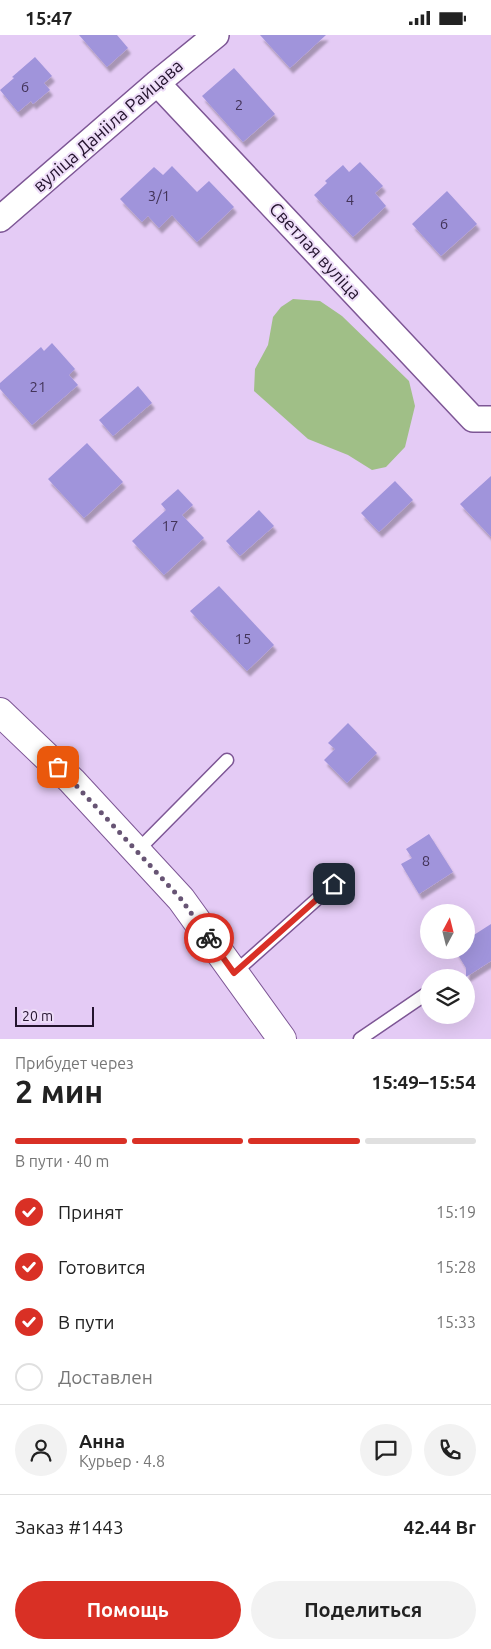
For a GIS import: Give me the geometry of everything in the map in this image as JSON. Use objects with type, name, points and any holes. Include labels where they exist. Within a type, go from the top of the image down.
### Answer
[{"type":"main road","points":[[0,712],[72,781],[181,899],[282,1039]]},
{"type":"street","name":"вуліца Данііла Райцава","points":[[0,219],[157,83],[216,35]]},
{"type":"street","name":"Светлая вуліца","points":[[157,83],[482,419],[491,437]]},
{"type":"lane","points":[[137,851],[227,760]]},
{"type":"lane","points":[[234,973],[334,884]]},
{"type":"lane","points":[[360,1039],[420,998]]},
{"type":"green space","points":[[293,299],[320,301],[342,316],[409,381],[415,406],[405,447],[386,467],[372,470],[348,455],[308,439],[254,391],[255,369],[268,345],[273,317],[281,307]]},
{"type":"building","points":[[79,35],[117,35],[128,48],[107,67]]},
{"type":"building","points":[[260,35],[326,35],[290,68]]},
{"type":"building","points":[[35,57],[52,76],[44,83],[50,90],[33,104],[31,101],[18,112],[0,90]]},
{"type":"building","points":[[234,68],[275,114],[243,142],[202,96]]},
{"type":"building","points":[[360,162],[383,186],[375,193],[386,206],[353,237],[314,195],[327,183],[325,181],[343,165],[349,172]]},
{"type":"building","points":[[172,166],[197,192],[209,181],[234,207],[197,242],[172,215],[159,228],[148,216],[142,222],[120,199],[154,167],[163,175]]},
{"type":"building","points":[[447,191],[477,224],[441,256],[412,224]]},
{"type":"building","points":[[52,343],[75,369],[69,375],[78,385],[32,425],[0,389],[0,383],[41,347],[44,351]]},
{"type":"building","points":[[138,386],[152,403],[113,436],[99,420]]},
{"type":"building","points":[[87,443],[123,482],[84,518],[48,479]]},
{"type":"building","points":[[491,476],[491,537],[460,504]]},
{"type":"building","points":[[395,481],[413,500],[379,532],[361,513]]},
{"type":"building","points":[[178,489],[193,505],[182,515],[204,538],[164,575],[132,541],[166,510],[161,504]]},
{"type":"building","points":[[259,510],[274,526],[240,556],[226,541]]},
{"type":"building","points":[[219,586],[274,645],[247,671],[190,611]]},
{"type":"building","points":[[348,723],[377,753],[347,783],[324,760],[335,749],[328,743]]},
{"type":"building","points":[[429,834],[453,872],[419,894],[401,864],[412,858],[406,849]]},
{"type":"building","points":[[491,924],[491,961],[475,971],[475,969],[466,969],[460,959],[475,959],[475,934]]},
{"type":"way so far","points":[[58,767],[181,899],[209,938]]},
{"type":"route","points":[[209,938],[234,973],[334,884]]}]
